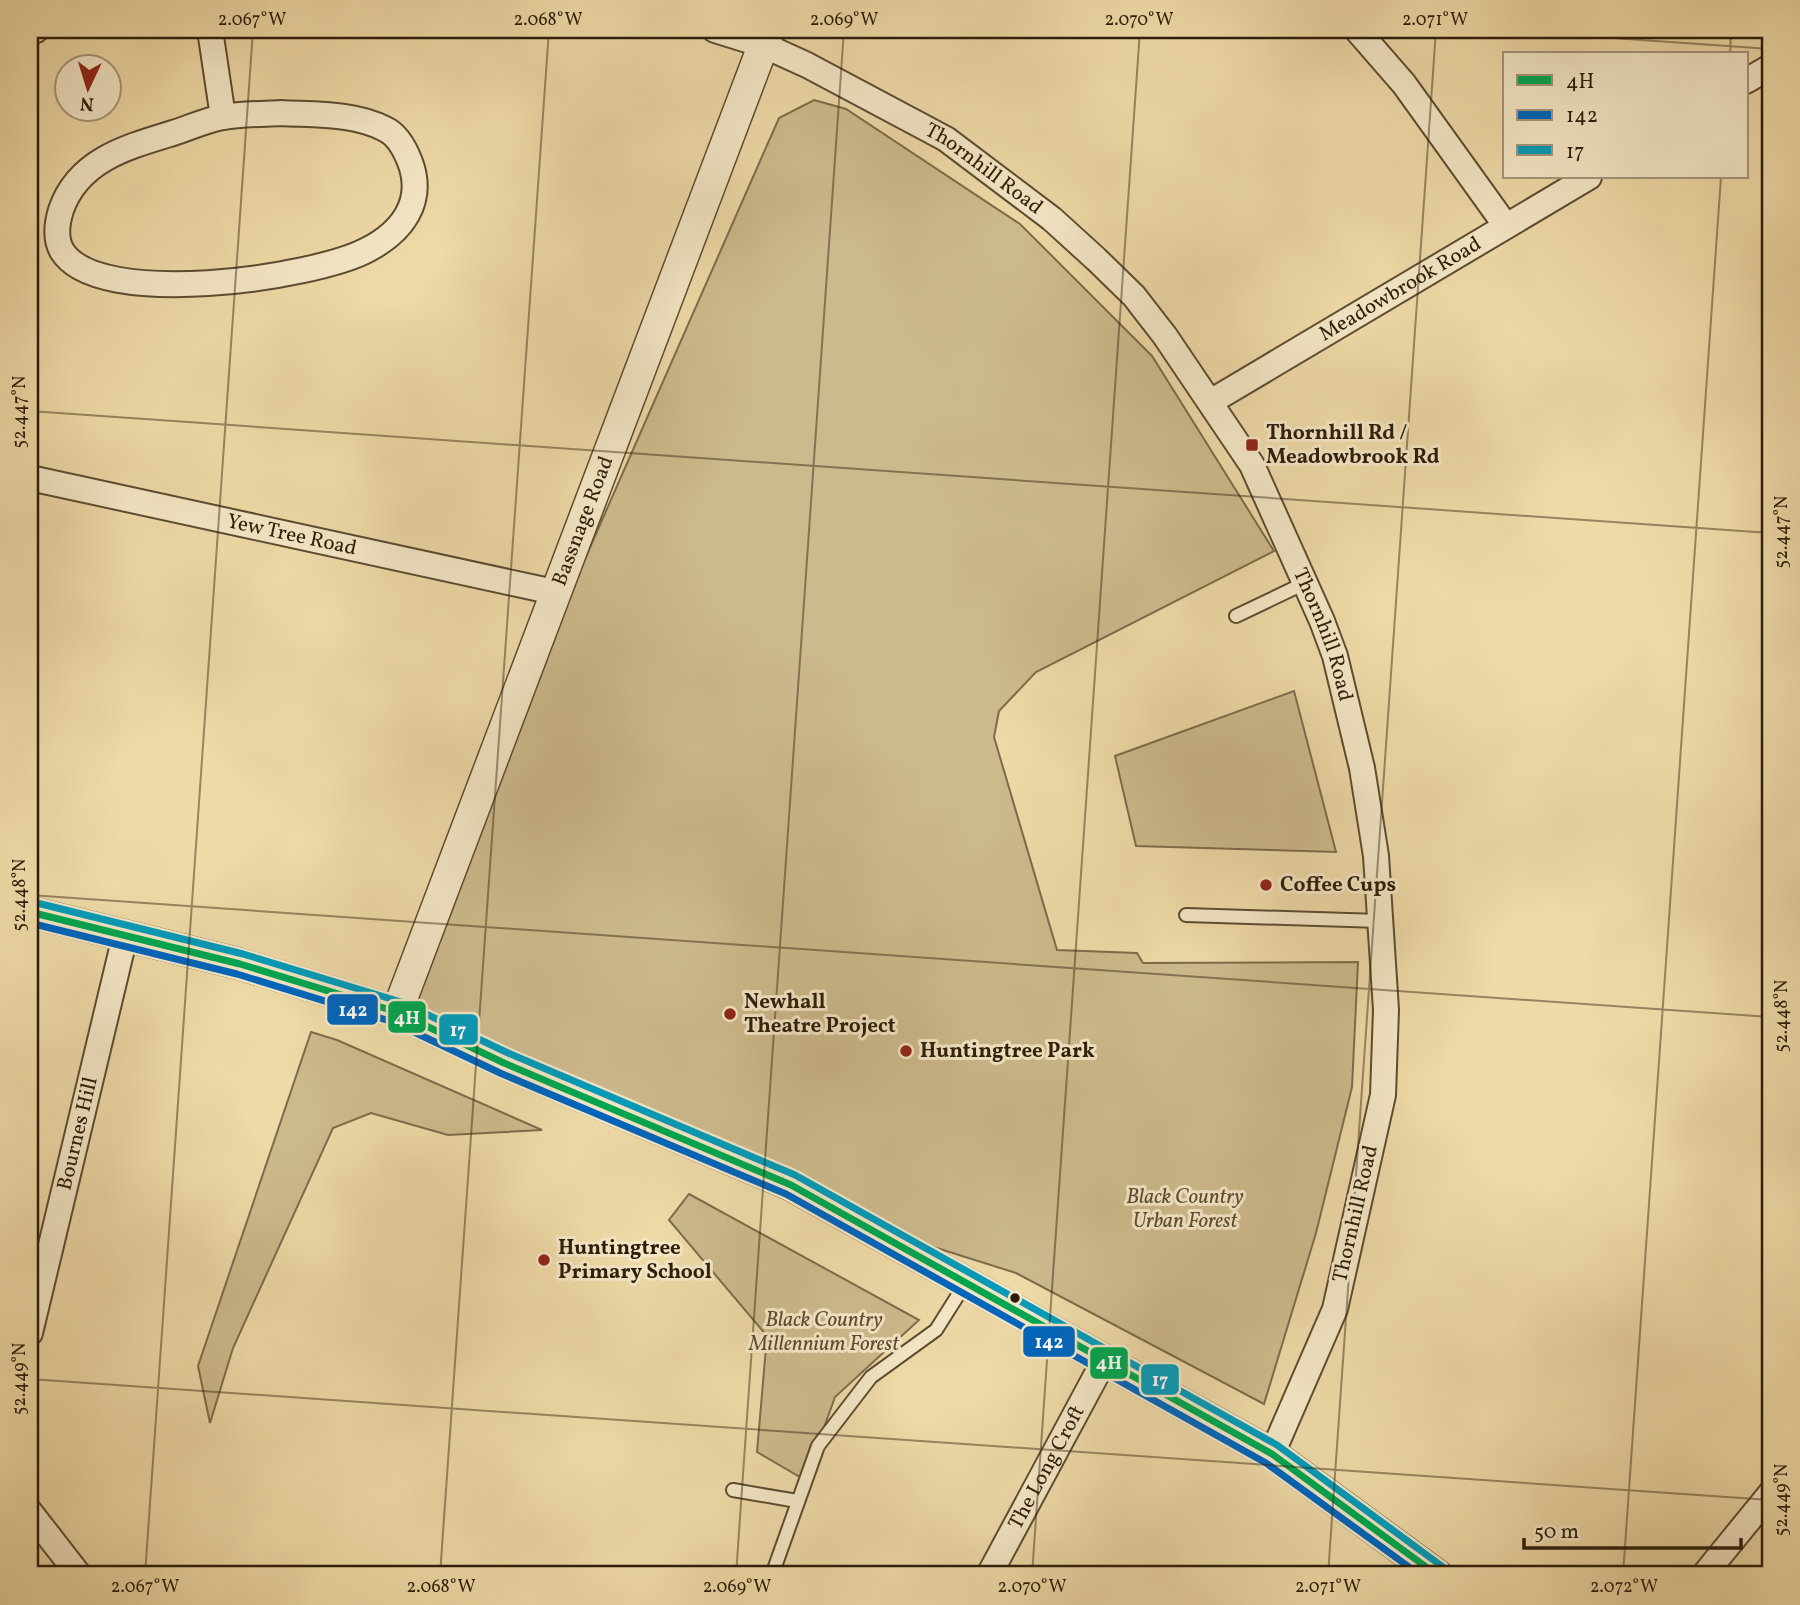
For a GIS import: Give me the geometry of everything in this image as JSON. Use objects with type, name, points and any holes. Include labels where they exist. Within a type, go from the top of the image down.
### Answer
[{"type":"street","points":[[30,32],[36,30]]},
{"type":"street","points":[[210,30],[223,117]]},
{"type":"street","name":"Thornhill Road","points":[[715,30],[766,37],[807,65],[946,139],[1052,219],[1134,296],[1212,401],[1252,465],[1335,656],[1362,768],[1376,856],[1386,1010],[1383,1095],[1335,1309],[1272,1454]]},
{"type":"street","points":[[1357,30],[1404,84],[1506,226]]},
{"type":"street","name":"Bassnage Road","points":[[397,1013],[766,37]]},
{"type":"street","points":[[1748,80],[1770,66]]},
{"type":"street","points":[[281,113],[334,116],[368,122],[388,130],[405,147],[414,173],[417,189],[410,214],[394,233],[366,251],[330,264],[230,282],[156,283],[109,278],[79,268],[62,251],[57,225],[65,198],[86,171],[116,150],[223,117],[281,113]]},
{"type":"street","name":"Meadowbrook Road","points":[[1212,401],[1586,178]]},
{"type":"street","name":"Yew Tree Road","points":[[30,478],[554,592]]},
{"type":"street","points":[[30,912],[240,964],[397,1013],[504,1063],[791,1185],[1272,1454],[1437,1575]]},
{"type":"street","name":"Bournes Hill","points":[[30,1333],[33,1301],[125,936]]},
{"type":"street","name":"The Long Croft","points":[[989,1575],[1105,1359]]},
{"type":"street","points":[[1704,1575],[1770,1494]]},
{"type":"street","points":[[30,1512],[79,1575]]},
{"type":"lane","points":[[1236,616],[1305,583]]},
{"type":"lane","points":[[1186,915],[1380,921]]},
{"type":"lane","points":[[772,1575],[818,1446],[871,1377],[936,1330],[965,1284]]},
{"type":"lane","points":[[733,1490],[797,1501]]},
{"type":"green space","name":"Black Country Urban Forest","points":[[814,100],[846,109],[1020,224],[1152,356],[1274,551],[1036,672],[999,711],[994,737],[1057,950],[1137,953],[1143,963],[1358,962],[1352,1087],[1316,1233],[1264,1404],[1016,1273],[921,1243],[412,1011],[566,602],[779,118]]},
{"type":"green space","points":[[1294,691],[1336,852],[1136,846],[1115,756]]},
{"type":"green space","points":[[311,1032],[337,1040],[542,1130],[448,1135],[371,1113],[333,1128],[233,1348],[210,1423],[198,1366]]},
{"type":"green space","name":"Black Country Millennium Forest","points":[[689,1194],[919,1320],[835,1397],[805,1480],[757,1452],[767,1336],[669,1220]]},
{"type":"transit line","name":"17","points":[[33,902],[243,954],[401,1002],[508,1053],[795,1175],[1277,1445],[1443,1567]]},
{"type":"transit line","name":"4H","points":[[30,912],[240,964],[397,1012],[504,1063],[791,1185],[1272,1454],[1437,1575]]},
{"type":"transit line","name":"142","points":[[30,923],[237,974],[393,1022],[500,1073],[786,1194],[1266,1463],[1420,1575]]},
{"type":"place","name":"Thornhill Rd / Meadowbrook Rd","points":[[1252,445]]},
{"type":"place","name":"Coffee Cups","points":[[1266,885]]},
{"type":"place","name":"Newhall Theatre Project","points":[[730,1014]]},
{"type":"place","name":"Huntingtree Park","points":[[906,1051]]},
{"type":"place","name":"Huntingtree Primary School","points":[[544,1260]]}]
